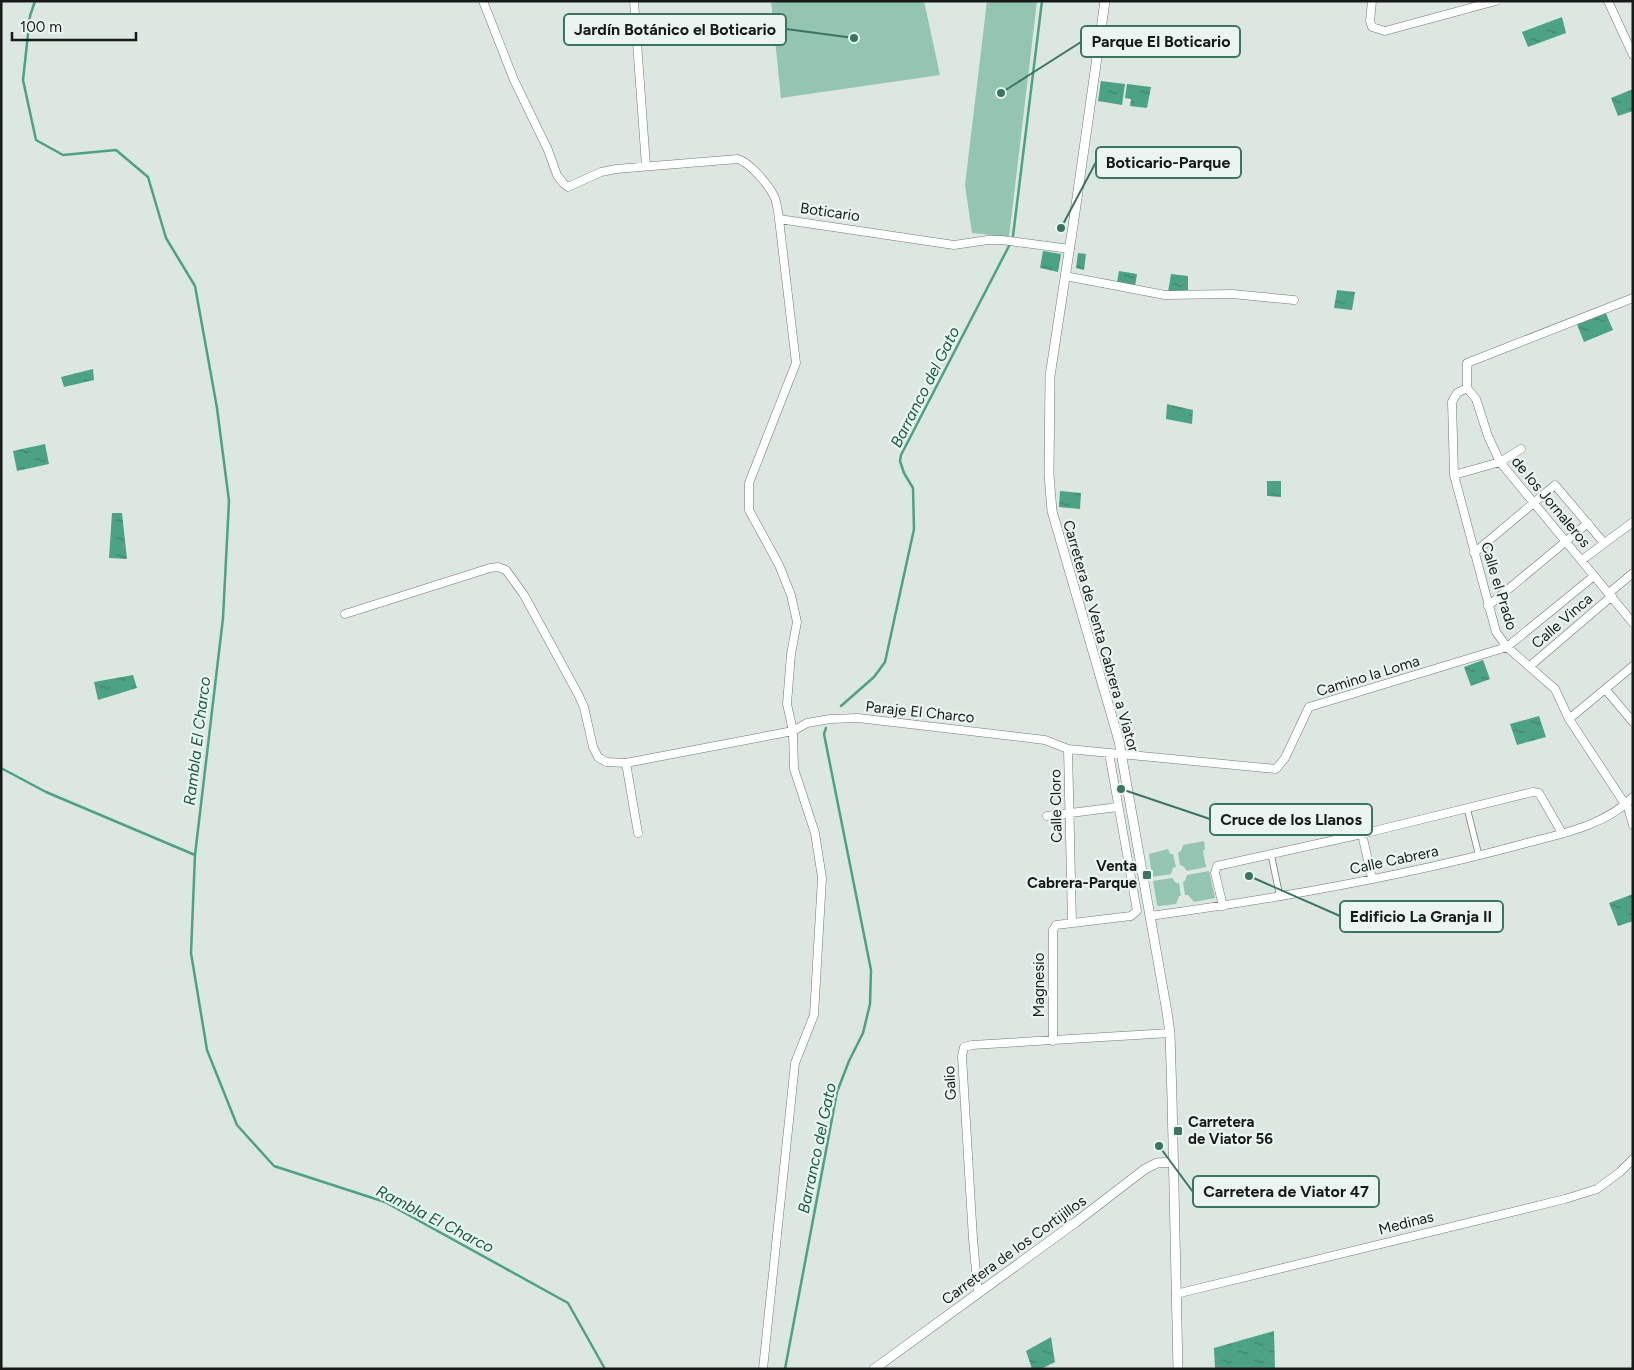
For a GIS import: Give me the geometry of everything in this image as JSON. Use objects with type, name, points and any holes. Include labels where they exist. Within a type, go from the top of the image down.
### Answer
[{"type":"street","name":"Boticario","points":[[483,1],[514,80],[558,175],[568,187],[601,172],[616,169],[738,160],[744,161],[774,196],[779,219],[954,245],[1002,240],[1070,248]]},
{"type":"street","points":[[634,1],[646,166]]},
{"type":"street","name":"Carretera de Venta Cabrera a Viator","points":[[1104,1],[1070,248],[1050,376],[1049,475],[1052,511],[1122,754],[1170,1033],[1178,1369]]},
{"type":"street","points":[[1372,1],[1370,21],[1372,27],[1385,32],[1496,1]]},
{"type":"street","points":[[1608,1],[1633,55]]},
{"type":"street","points":[[763,1369],[795,1063],[814,1015],[822,878],[815,833],[794,769],[793,731],[787,704],[791,654],[797,622],[791,595],[779,565],[749,510],[749,483],[796,363],[779,219]]},
{"type":"street","points":[[1065,276],[1165,295],[1232,294],[1294,300]]},
{"type":"street","points":[[1467,388],[1467,363],[1633,298]]},
{"type":"street","name":"Calle el Prado","points":[[1467,388],[1457,393],[1452,402],[1454,475],[1496,632],[1507,648],[1555,689],[1569,719],[1623,801],[1627,804],[1633,824]]},
{"type":"street","name":"de los Jornaleros","points":[[1467,388],[1476,399],[1488,436],[1500,462],[1633,624]]},
{"type":"street","points":[[1454,475],[1500,462],[1521,449]]},
{"type":"street","points":[[1474,553],[1555,485],[1604,543]]},
{"type":"street","points":[[1582,560],[1633,522]]},
{"type":"street","points":[[1488,606],[1588,523]]},
{"type":"street","name":"Paraje El Charco","points":[[345,614],[490,568],[498,567],[506,570],[524,596],[578,694],[584,707],[593,747],[598,757],[606,762],[626,763],[793,731],[807,723],[850,718],[1045,740],[1068,749],[1122,754]]},
{"type":"street","name":"Calle Vinca","points":[[1530,666],[1633,573]]},
{"type":"street","points":[[1507,648],[1594,576]]},
{"type":"street","name":"Camino la Loma","points":[[1122,754],[1276,769],[1285,758],[1310,708],[1507,648]]},
{"type":"street","points":[[1569,719],[1630,669],[1633,679]]},
{"type":"street","points":[[1606,690],[1633,722]]},
{"type":"street","name":"Calle Cloro","points":[[1068,749],[1072,923]]},
{"type":"street","points":[[1072,923],[1131,916],[1137,911],[1109,753]]},
{"type":"street","points":[[626,763],[638,833]]},
{"type":"street","points":[[1223,906],[1216,874],[1217,866],[1362,834],[1533,792],[1540,793],[1562,833]]},
{"type":"street","name":"Calle Cabrera","points":[[1150,916],[1280,897],[1478,856],[1599,821],[1627,804],[1633,797]]},
{"type":"street","points":[[1047,816],[1118,807]]},
{"type":"street","points":[[1467,808],[1478,856]]},
{"type":"street","points":[[1362,834],[1372,878]]},
{"type":"street","points":[[1271,854],[1280,897]]},
{"type":"street","name":"Magnesio","points":[[1053,1041],[1053,930],[1056,926],[1072,923]]},
{"type":"street","name":"Galio","points":[[978,1293],[963,1066],[964,1047],[972,1044],[1170,1033]]},
{"type":"street","name":"Medinas","points":[[1176,1294],[1597,1189],[1620,1172],[1633,1159]]},
{"type":"street","name":"Carretera de los Cortijillos","points":[[880,1367],[1145,1169],[1157,1163],[1173,1162]]},
{"type":"shaded area","points":[[771,1],[924,1],[940,75],[781,98]]},
{"type":"shaded area","points":[[987,1],[1037,1],[1009,237],[972,233],[965,185]]},
{"type":"shaded area","points":[[1204,841],[1205,849],[1203,851],[1206,867],[1187,871],[1180,865],[1178,853],[1183,845]]},
{"type":"shaded area","points":[[1168,849],[1170,854],[1173,854],[1176,867],[1173,868],[1171,874],[1152,877],[1149,854]]},
{"type":"shaded area","points":[[1209,871],[1215,898],[1194,902],[1188,895],[1185,895],[1183,882],[1187,875]]},
{"type":"shaded area","points":[[1172,878],[1176,883],[1179,883],[1181,896],[1179,896],[1176,904],[1157,905],[1153,881]]},
{"type":"water","points":[[1562,17],[1566,33],[1528,47],[1522,32]]},
{"type":"water","points":[[1101,81],[1125,84],[1122,105],[1098,101]]},
{"type":"water","points":[[1127,84],[1151,87],[1147,108],[1130,106],[1131,99],[1125,98]]},
{"type":"water","points":[[1633,89],[1633,111],[1618,116],[1611,98]]},
{"type":"water","points":[[1043,251],[1061,254],[1058,272],[1040,268]]},
{"type":"water","points":[[1078,253],[1086,254],[1084,270],[1076,268]]},
{"type":"water","points":[[1119,271],[1137,274],[1135,286],[1117,282]]},
{"type":"water","points":[[1171,274],[1188,276],[1188,290],[1177,293],[1168,292]]},
{"type":"water","points":[[1337,290],[1355,292],[1352,310],[1334,308]]},
{"type":"water","points":[[1605,311],[1613,330],[1584,342],[1576,322]]},
{"type":"water","points":[[93,369],[94,380],[64,387],[61,377]]},
{"type":"water","points":[[1167,404],[1193,410],[1192,424],[1166,419]]},
{"type":"water","points":[[45,444],[49,464],[17,471],[13,451]]},
{"type":"water","points":[[1267,481],[1281,481],[1281,497],[1267,496]]},
{"type":"water","points":[[1060,491],[1081,493],[1080,509],[1059,507]]},
{"type":"water","points":[[112,513],[122,513],[127,559],[109,558]]},
{"type":"water","points":[[1483,660],[1490,679],[1471,686],[1464,667]]},
{"type":"water","points":[[133,675],[137,688],[98,700],[94,682]]},
{"type":"water","points":[[1539,716],[1546,737],[1517,745],[1510,724]]},
{"type":"water","points":[[1633,894],[1633,921],[1618,926],[1609,903]]},
{"type":"water","points":[[1274,1331],[1275,1369],[1215,1369],[1214,1348]]},
{"type":"water","points":[[1051,1337],[1055,1362],[1041,1369],[1032,1369],[1026,1351]]},
{"type":"waterway","name":"Rambla El Charco","points":[[35,1],[30,16],[23,80],[36,140],[63,155],[116,150],[148,177],[166,238],[195,286],[217,408],[229,501],[223,618],[195,855],[191,953],[207,1050],[237,1125],[274,1166],[385,1202],[568,1303],[605,1369]]},
{"type":"waterway","name":"Barranco del Gato","points":[[1013,236],[1042,1]]},
{"type":"waterway","name":"Barranco del Gato","points":[[841,706],[874,677],[885,662],[914,529],[913,488],[904,473],[900,461],[901,455],[1010,244]]},
{"type":"waterway","name":"Barranco del Gato","points":[[785,1369],[837,1092],[849,1061],[863,1033],[870,1004],[871,970],[824,734],[826,728]]},
{"type":"waterway","points":[[1,768],[46,792],[195,855]]},
{"type":"place","name":"Jardín Botánico el Boticario","points":[[854,38]]},
{"type":"place","name":"Parque El Boticario","points":[[1001,93]]},
{"type":"place","name":"Boticario-Parque","points":[[1061,228]]},
{"type":"place","name":"Cruce de los Llanos","points":[[1121,789]]},
{"type":"place","name":"Venta Cabrera-Parque","points":[[1147,875]]},
{"type":"place","name":"Edificio La Granja II","points":[[1249,876]]},
{"type":"place","name":"Carretera de Viator 56","points":[[1178,1131]]},
{"type":"place","name":"Carretera de Viator 47","points":[[1159,1146]]}]
